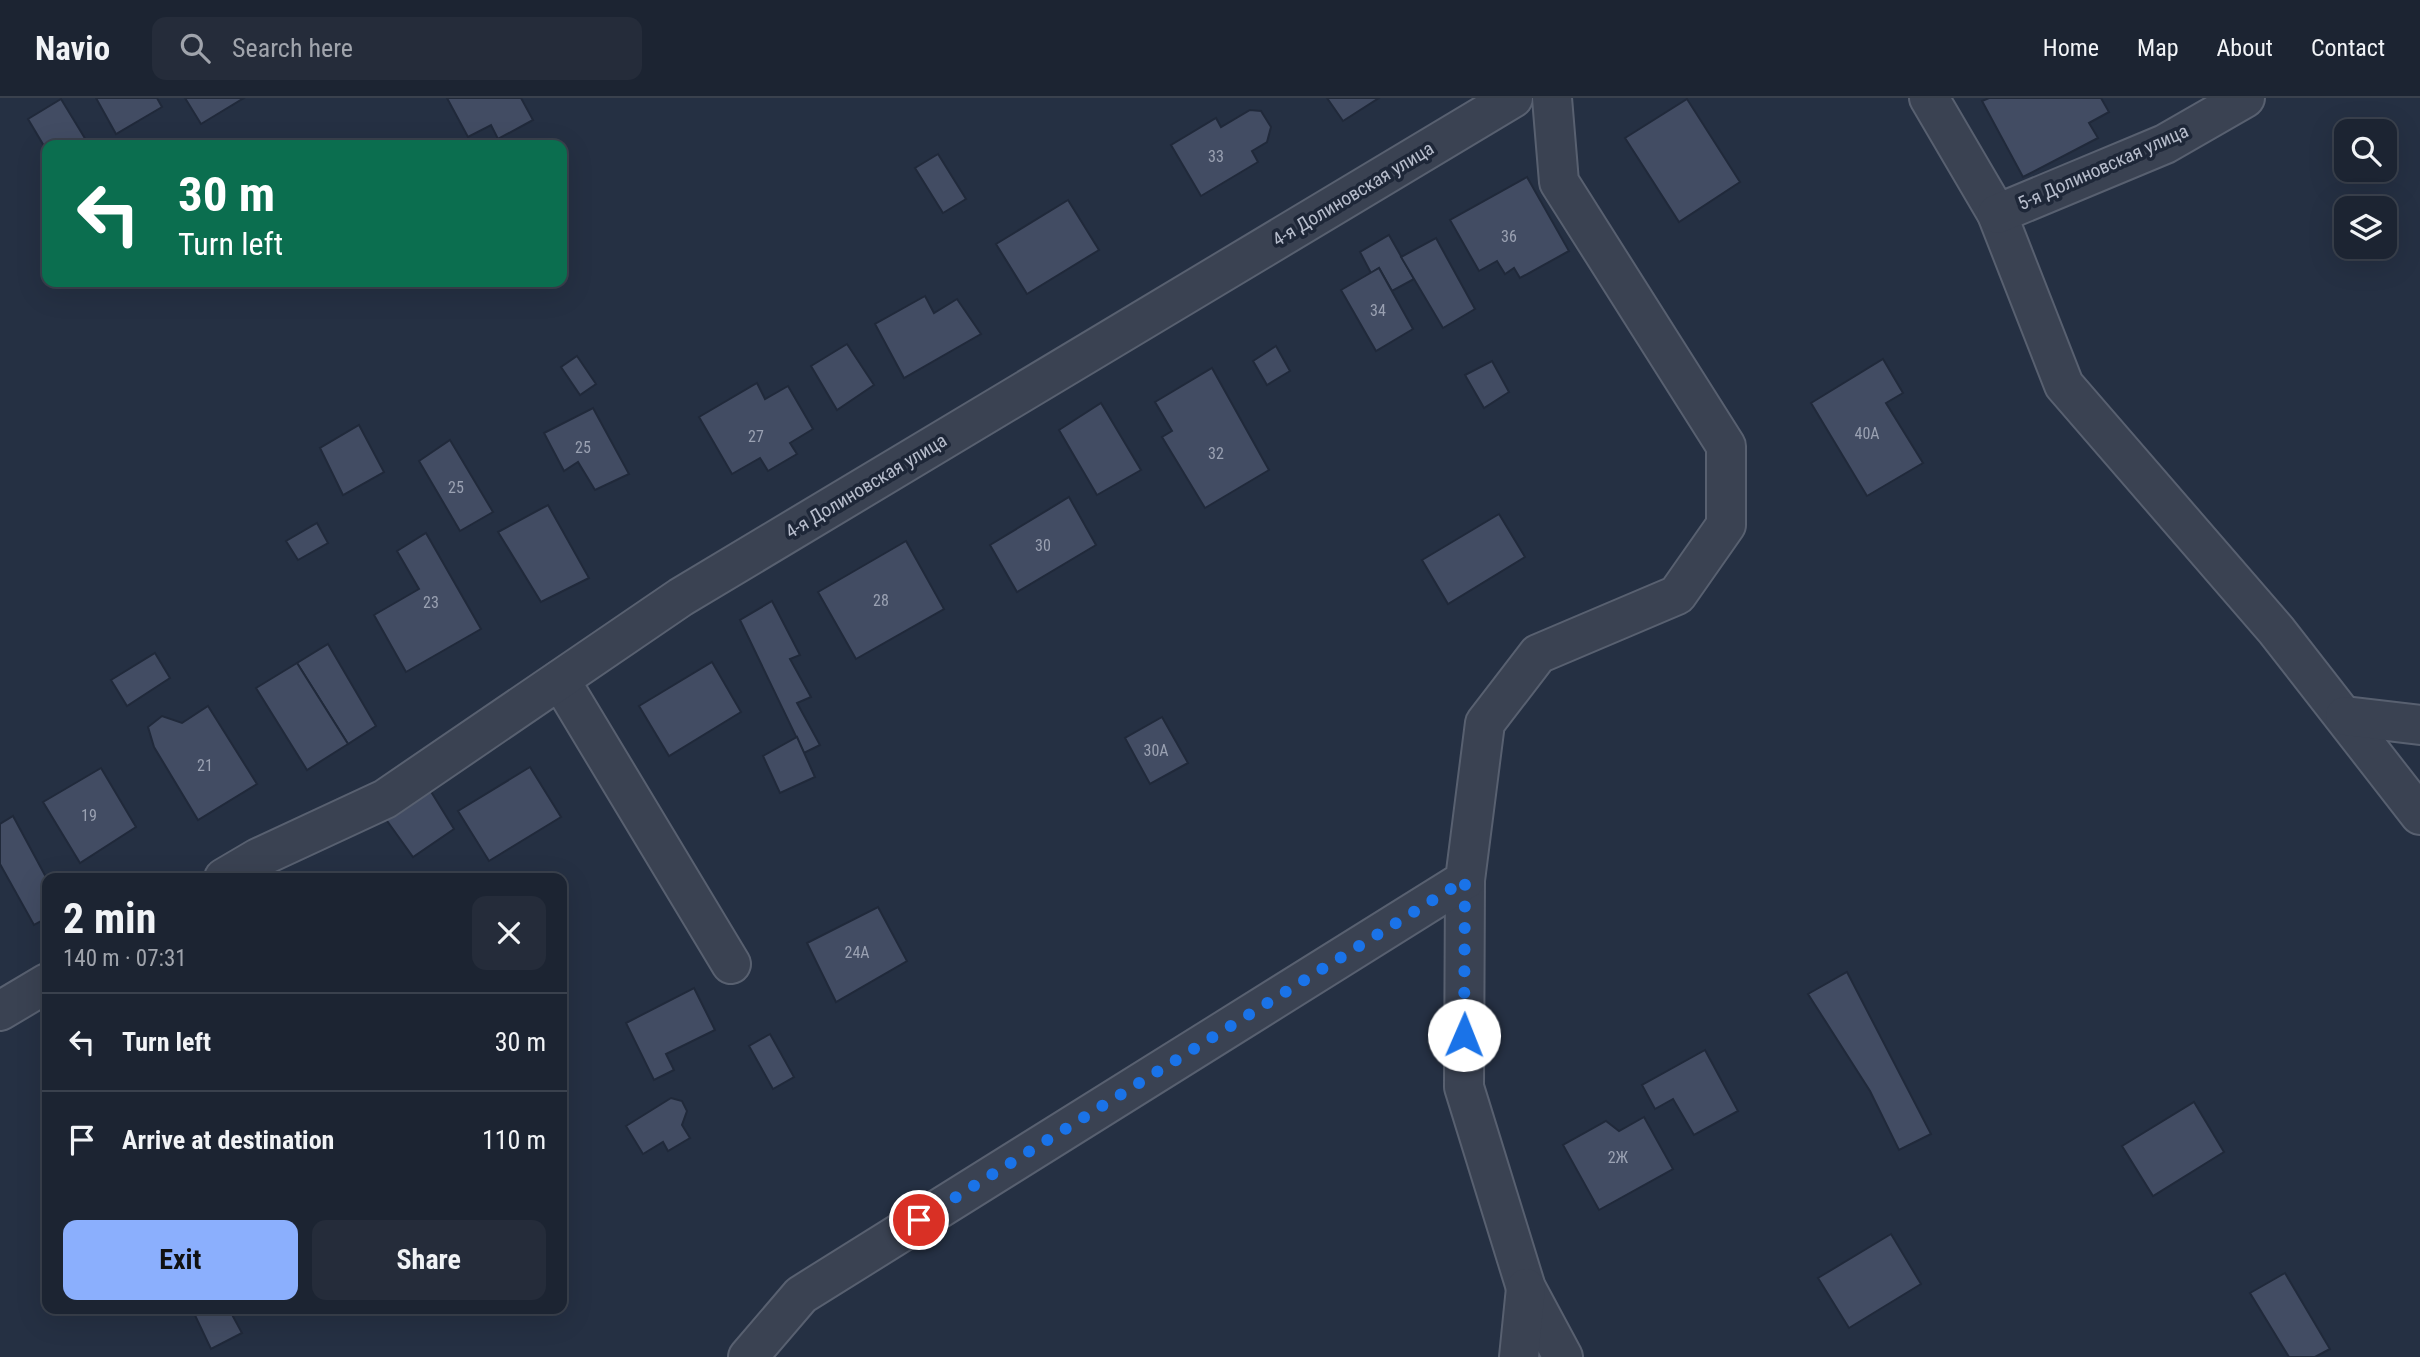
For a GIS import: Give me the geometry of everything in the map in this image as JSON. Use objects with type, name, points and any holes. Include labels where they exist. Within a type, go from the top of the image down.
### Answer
[{"type":"street","name":"4-я Долиновская улица","points":[[232,873],[258,858],[385,799],[681,597],[1513,98]]},
{"type":"street","points":[[1552,98],[1559,182],[1726,446],[1726,525],[1677,595],[1538,654],[1485,723],[1465,880],[1464,1087],[1526,1288],[1563,1357]]},
{"type":"street","points":[[1928,98],[1997,214],[2064,385],[2276,630],[2420,815]]},
{"type":"street","name":"5-я Долиновская улица","points":[[1997,214],[2165,144],[2245,98]]},
{"type":"street","points":[[560,680],[731,964]]},
{"type":"street","points":[[2345,716],[2420,725]]},
{"type":"street","points":[[748,1357],[801,1295],[1465,880]]},
{"type":"street","points":[[0,1011],[42,986]]},
{"type":"street","points":[[1519,1357],[1526,1288]]},
{"type":"building","points":[[96,98],[157,98],[162,107],[116,134]]},
{"type":"building","points":[[185,98],[244,98],[201,124]]},
{"type":"building","points":[[447,98],[521,98],[533,120],[498,139],[491,125],[468,137]]},
{"type":"building","points":[[1327,98],[1379,98],[1343,121]]},
{"type":"building","points":[[1989,98],[2101,98],[2109,112],[2089,123],[2098,138],[2023,177],[1982,101]]},
{"type":"building","points":[[61,99],[86,140],[42,140],[42,143],[28,119]]},
{"type":"building","points":[[1687,99],[1740,182],[1679,222],[1625,138]]},
{"type":"building","points":[[1250,110],[1261,111],[1271,127],[1267,142],[1252,151],[1258,162],[1201,196],[1171,145],[1216,118],[1221,127]]},
{"type":"building","points":[[938,154],[966,199],[943,213],[915,168]]},
{"type":"building","points":[[1527,177],[1569,251],[1520,278],[1514,268],[1505,274],[1497,261],[1479,271],[1450,220]]},
{"type":"building","points":[[1068,200],[1099,250],[1027,294],[996,244]]},
{"type":"building","points":[[1389,235],[1414,279],[1392,291],[1379,268],[1371,273],[1360,252]]},
{"type":"building","points":[[1436,238],[1475,309],[1443,328],[1401,257]]},
{"type":"building","points":[[1379,268],[1413,329],[1376,351],[1341,290]]},
{"type":"building","points":[[925,296],[934,313],[957,299],[981,334],[904,378],[875,324]]},
{"type":"building","points":[[847,344],[874,385],[837,410],[811,366]]},
{"type":"building","points":[[1276,346],[1290,371],[1267,385],[1253,361]]},
{"type":"building","points":[[577,356],[596,384],[580,395],[561,367]]},
{"type":"building","points":[[1883,359],[1903,393],[1886,403],[1923,463],[1867,496],[1811,403]]},
{"type":"building","points":[[1492,361],[1509,392],[1484,408],[1465,375]]},
{"type":"building","points":[[1212,368],[1269,470],[1205,508],[1162,437],[1172,431],[1155,402]]},
{"type":"building","points":[[757,383],[765,399],[788,386],[813,429],[790,443],[797,454],[768,471],[760,458],[732,474],[699,417]]},
{"type":"building","points":[[1101,403],[1141,470],[1097,495],[1059,430]]},
{"type":"building","points":[[593,408],[629,474],[595,490],[578,462],[564,471],[544,433]]},
{"type":"building","points":[[359,425],[384,472],[343,495],[320,448]]},
{"type":"building","points":[[450,440],[493,512],[460,531],[419,461]]},
{"type":"building","points":[[1069,497],[1096,545],[1017,592],[990,545]]},
{"type":"building","points":[[548,505],[589,578],[541,602],[498,532]]},
{"type":"building","points":[[1499,514],[1525,557],[1448,604],[1422,560]]},
{"type":"building","points":[[317,523],[328,543],[298,560],[286,541]]},
{"type":"building","points":[[426,533],[481,629],[406,672],[374,615],[419,589],[397,551]]},
{"type":"building","points":[[906,541],[944,609],[856,659],[818,592]]},
{"type":"building","points":[[772,601],[800,655],[790,659],[811,697],[797,703],[820,745],[804,753],[740,620]]},
{"type":"building","points":[[328,644],[376,726],[348,744],[297,663]]},
{"type":"building","points":[[155,653],[170,678],[127,706],[111,680]]},
{"type":"building","points":[[712,662],[741,712],[669,756],[639,706]]},
{"type":"building","points":[[297,663],[348,744],[307,770],[256,688]]},
{"type":"building","points":[[208,706],[257,784],[198,820],[154,747],[148,727],[162,716],[182,723]]},
{"type":"building","points":[[1162,717],[1188,763],[1150,784],[1125,738]]},
{"type":"building","points":[[797,737],[815,777],[780,793],[763,756]]},
{"type":"building","points":[[530,767],[561,817],[489,861],[458,811]]},
{"type":"building","points":[[101,768],[136,827],[80,863],[43,802]]},
{"type":"building","points":[[430,790],[454,829],[413,857],[385,818]]},
{"type":"building","points":[[13,816],[44,873],[42,921],[34,925],[0,864],[0,824]]},
{"type":"building","points":[[878,907],[907,961],[836,1002],[807,943]]},
{"type":"building","points":[[1847,972],[1931,1134],[1899,1150],[1870,1091],[1808,994]]},
{"type":"building","points":[[694,988],[715,1030],[666,1054],[674,1070],[654,1080],[626,1023]]},
{"type":"building","points":[[770,1034],[794,1077],[773,1089],[749,1046]]},
{"type":"building","points":[[1705,1050],[1738,1111],[1694,1135],[1673,1099],[1655,1109],[1642,1085]]},
{"type":"building","points":[[671,1098],[682,1101],[687,1111],[682,1125],[690,1138],[668,1151],[663,1142],[643,1154],[626,1126]]},
{"type":"building","points":[[2194,1102],[2224,1152],[2153,1196],[2122,1146]]},
{"type":"building","points":[[1644,1117],[1673,1169],[1599,1210],[1563,1145],[1606,1121],[1619,1131]]},
{"type":"building","points":[[1891,1234],[1921,1284],[1849,1328],[1818,1278]]},
{"type":"building","points":[[2285,1273],[2330,1349],[2315,1357],[2289,1357],[2250,1293]]},
{"type":"building","points":[[194,1314],[232,1314],[242,1333],[211,1349]]},
{"type":"route","points":[[919,1220],[1465,880],[1464,1035]]}]
